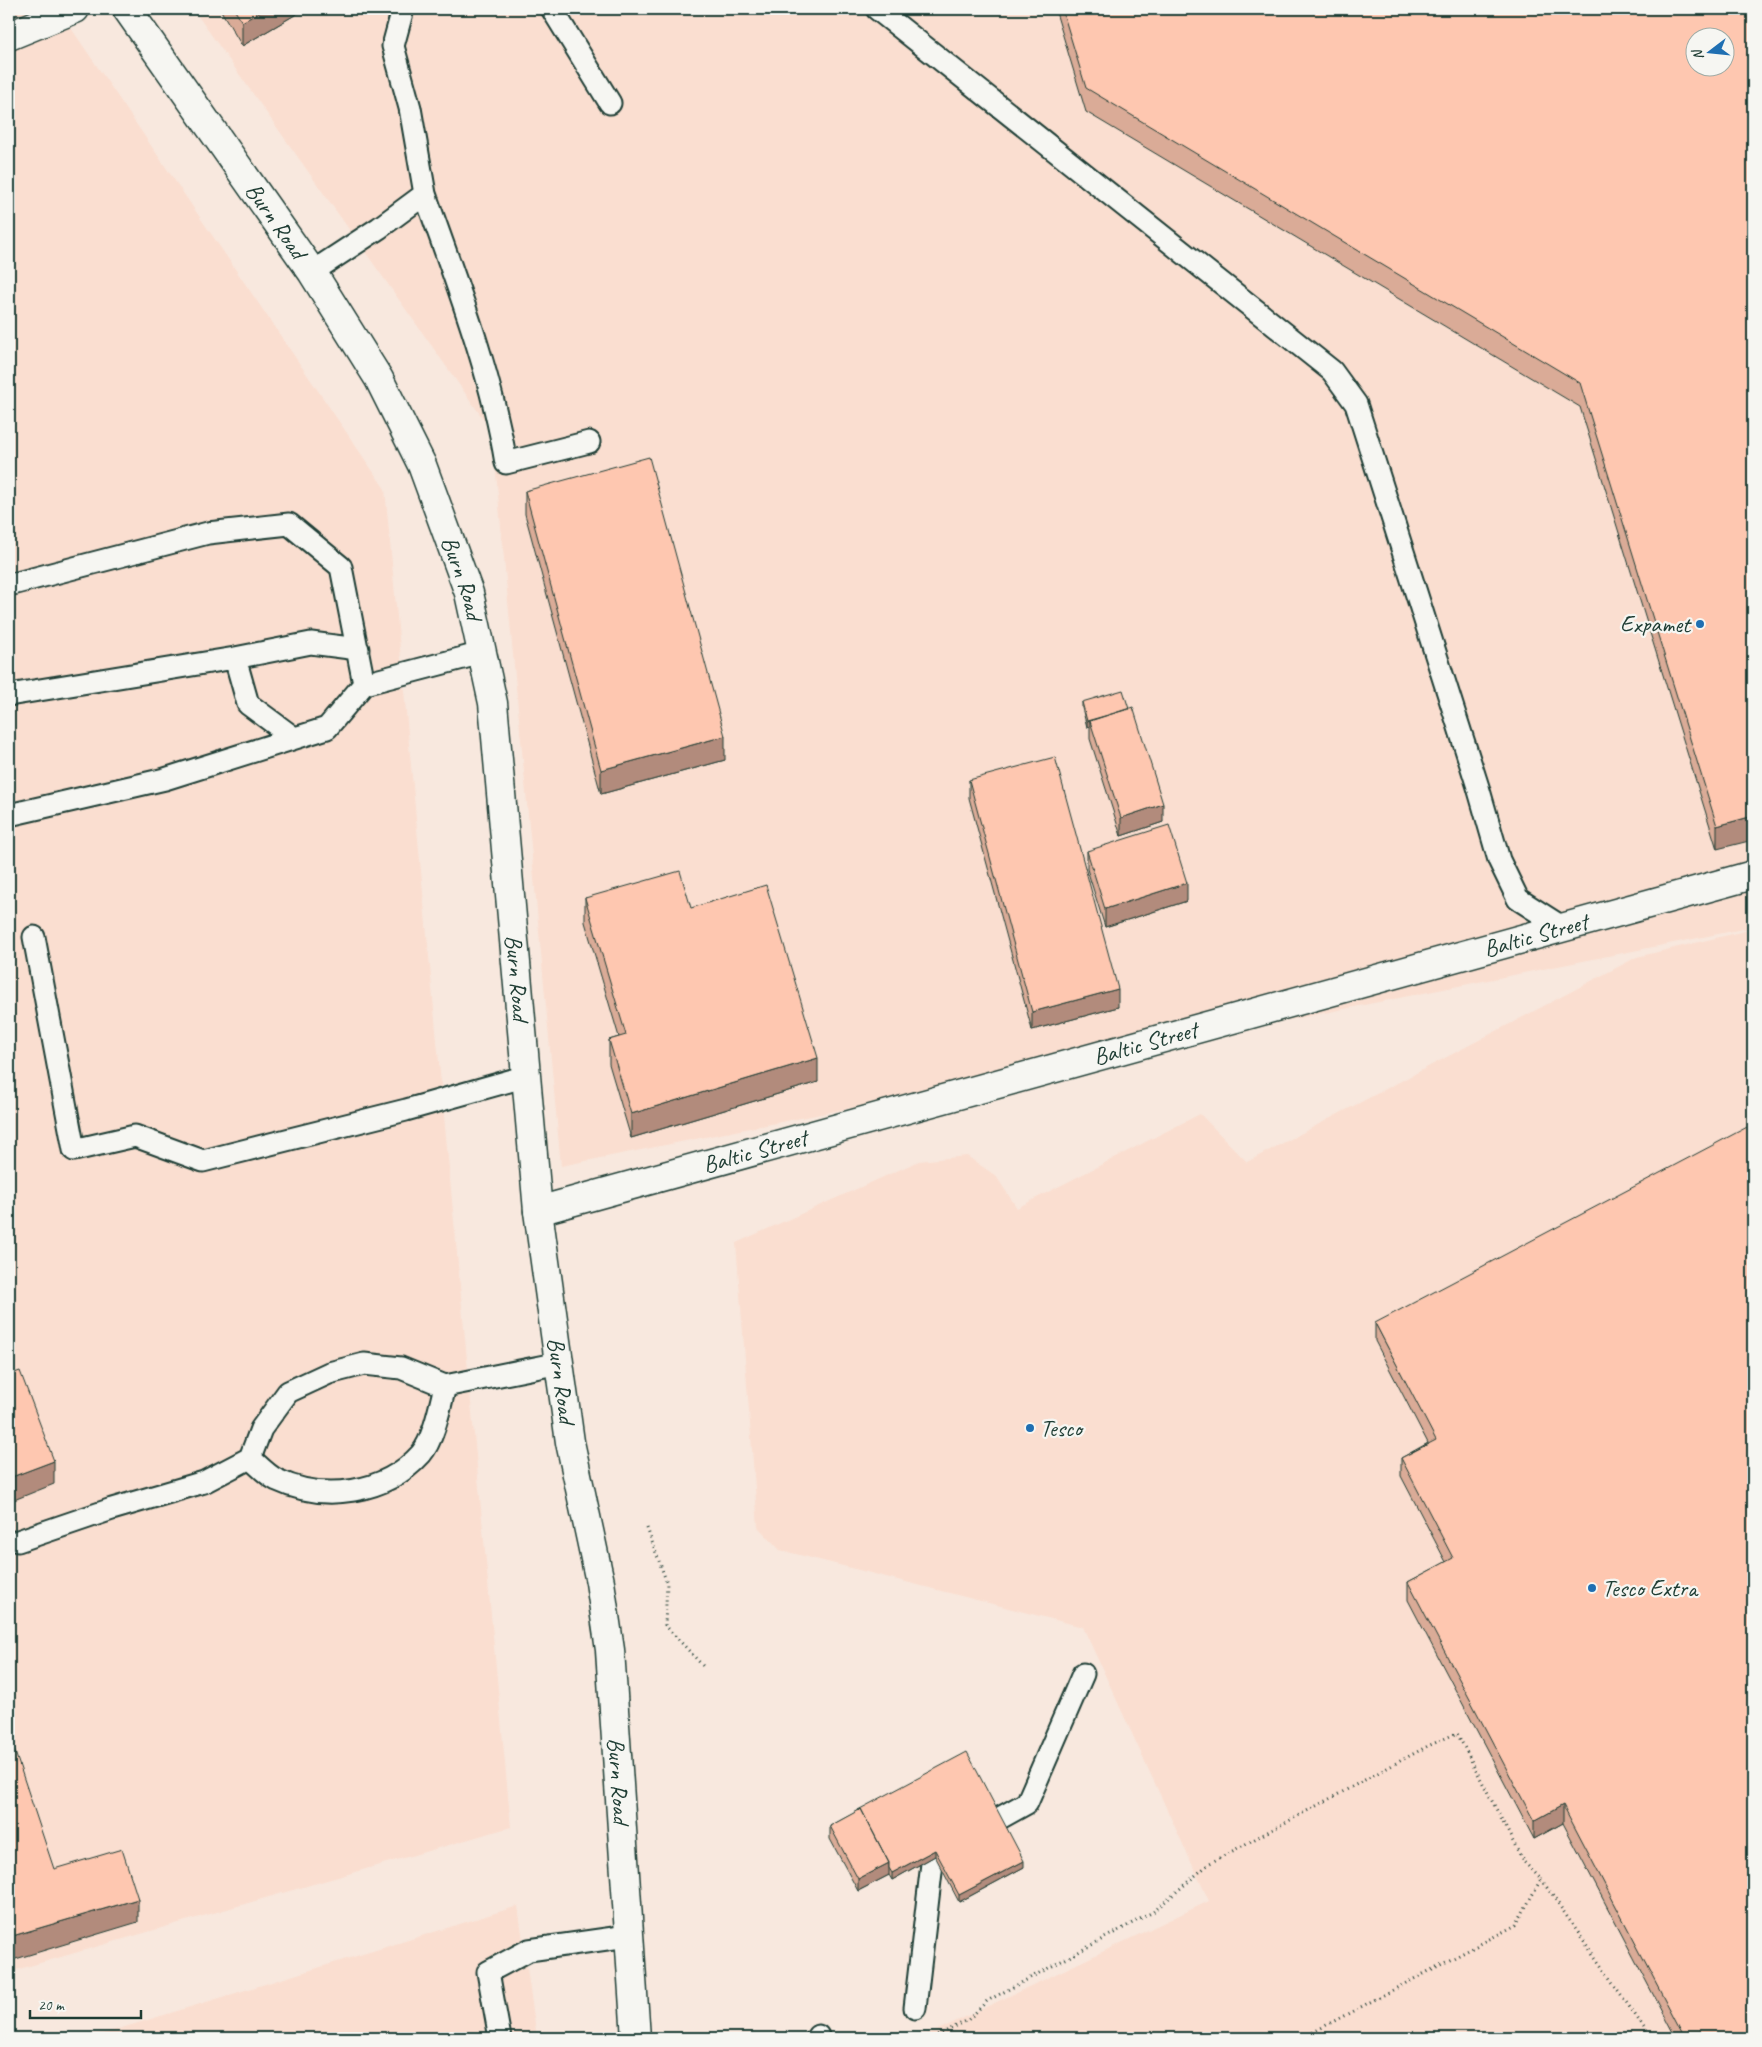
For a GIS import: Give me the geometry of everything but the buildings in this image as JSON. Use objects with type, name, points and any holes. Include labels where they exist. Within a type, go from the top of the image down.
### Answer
[{"type":"street","points":[[9,36],[75,9]]},
{"type":"street","name":"Burn Road","points":[[127,9],[312,272],[379,379],[422,465],[469,593],[493,704],[538,1211],[570,1442],[600,1582],[610,1650],[636,2038]]},
{"type":"street","name":"Baltic Street","points":[[538,1211],[1753,875]]},
{"type":"lane","points":[[403,9],[393,46],[410,108],[425,194],[466,310],[500,425],[506,463],[589,442]]},
{"type":"lane","points":[[552,9],[610,103]]},
{"type":"lane","points":[[877,9],[1332,371],[1356,404],[1478,787],[1498,860],[1518,899],[1562,927]]},
{"type":"lane","points":[[312,272],[379,228],[425,194]]},
{"type":"lane","points":[[9,585],[208,533],[289,524],[341,567],[364,684]]},
{"type":"lane","points":[[9,695],[234,658],[311,643],[358,649]]},
{"type":"lane","points":[[9,815],[165,778],[328,728],[364,684],[482,653]]},
{"type":"lane","points":[[234,658],[248,704],[294,738]]},
{"type":"lane","points":[[34,937],[74,1150],[135,1136],[203,1161],[406,1110],[527,1076]]},
{"type":"lane","points":[[18,1541],[112,1509],[204,1482],[250,1458],[261,1429],[288,1392],[329,1372],[364,1364],[401,1368],[445,1386],[560,1363]]},
{"type":"lane","points":[[250,1458],[275,1479],[306,1490],[339,1493],[368,1487],[397,1473],[421,1453],[436,1424],[445,1386]]},
{"type":"lane","points":[[915,2008],[933,1856],[1027,1803],[1083,1674]]},
{"type":"lane","points":[[500,2038],[488,1972],[529,1950],[628,1936]]},
{"type":"path","points":[[647,1528],[667,1583],[665,1625],[703,1666]]},
{"type":"path","points":[[933,2038],[968,2020],[987,2001],[1154,1912],[1210,1863],[1428,1746],[1457,1733],[1523,1861],[1541,1879],[1651,2038]]},
{"type":"path","points":[[1302,2038],[1516,1924],[1541,1879]]},
{"type":"shaded area","points":[[9,9],[58,9],[385,489],[511,1827],[9,1972]]},
{"type":"shaded area","points":[[193,9],[1753,9],[1753,927],[561,1166],[492,431]]},
{"type":"shaded area","name":"Tesco","points":[[1753,929],[1753,2038],[921,2038],[1209,1901],[1083,1627],[780,1550],[758,1527],[736,1243],[919,1161],[967,1156],[996,1176],[1017,1208],[1200,1114],[1247,1162],[1637,957]]},
{"type":"shaded area","points":[[518,1906],[537,2038],[89,2038],[389,1946]]},
{"type":"place","name":"Expamet","points":[[1700,624]]},
{"type":"place","name":"Tesco","points":[[1030,1428]]},
{"type":"place","name":"Tesco Extra","points":[[1592,1588]]}]
